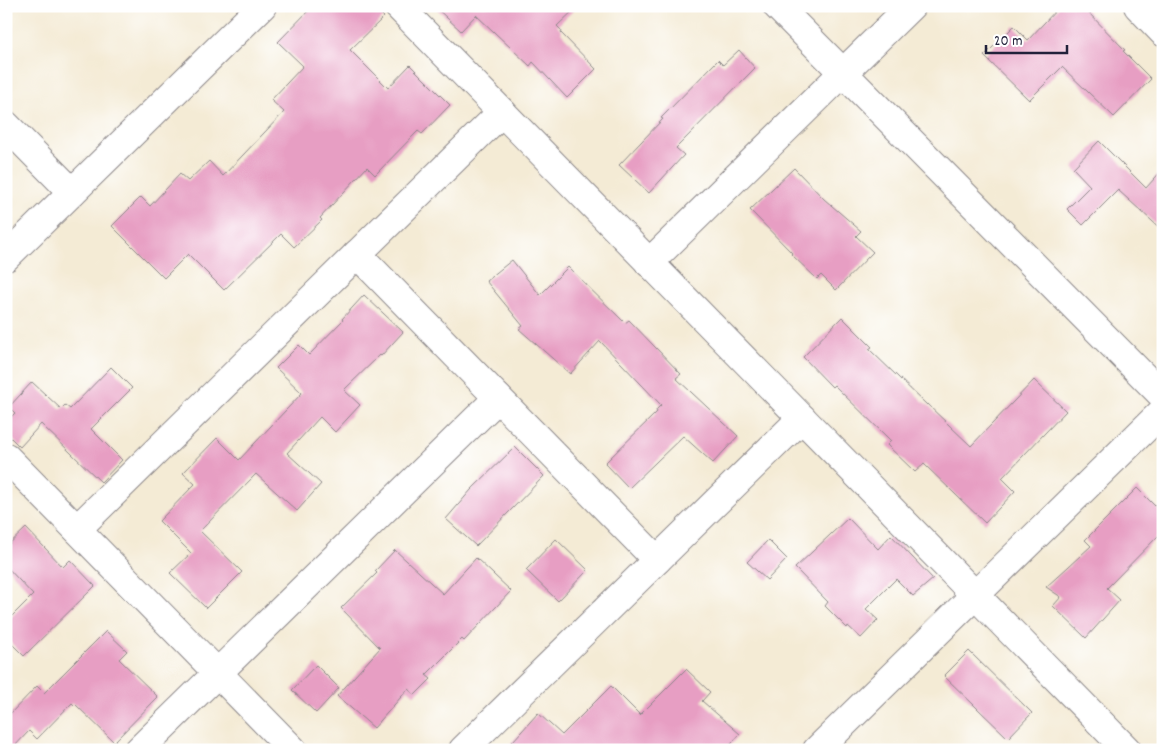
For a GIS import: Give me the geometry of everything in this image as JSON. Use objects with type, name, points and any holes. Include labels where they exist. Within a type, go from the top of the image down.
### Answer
[{"type":"street","points":[[6,257],[262,6]]},
{"type":"street","points":[[398,6],[1127,750]]},
{"type":"street","points":[[777,6],[1163,396]]},
{"type":"street","points":[[649,263],[911,6]]},
{"type":"street","points":[[1138,6],[1163,32]]},
{"type":"street","points":[[77,529],[502,112]]},
{"type":"street","points":[[6,125],[72,192]]},
{"type":"street","points":[[357,254],[657,560]]},
{"type":"street","points":[[140,750],[498,398]]},
{"type":"street","points":[[818,750],[1163,411]]},
{"type":"street","points":[[463,750],[802,418]]},
{"type":"street","points":[[6,457],[293,750]]},
{"type":"building","points":[[313,6],[373,6],[384,17],[350,50],[388,88],[410,65],[450,105],[422,134],[418,131],[375,175],[367,167],[320,218],[322,220],[294,247],[281,234],[224,290],[188,254],[164,278],[112,226],[141,197],[150,206],[180,174],[188,181],[209,161],[223,176],[284,112],[271,100],[303,66],[278,42]]},
{"type":"building","points":[[434,6],[578,6],[557,26],[562,31],[561,33],[596,69],[567,98],[533,62],[530,66],[476,15],[461,31]]},
{"type":"building","points":[[1060,6],[1082,6],[1151,79],[1114,117],[1062,67],[1029,100],[984,56],[1014,26],[1028,40]]},
{"type":"building","points":[[739,50],[755,68],[676,148],[684,155],[649,193],[619,165],[663,119],[661,118],[718,60],[723,65]]},
{"type":"building","points":[[1099,141],[1146,188],[1163,169],[1163,231],[1118,190],[1083,225],[1067,209],[1090,186],[1073,168]]},
{"type":"building","points":[[794,168],[824,199],[861,231],[856,236],[873,252],[836,290],[821,275],[817,279],[750,210]]},
{"type":"building","points":[[512,260],[540,295],[568,267],[625,323],[629,320],[681,374],[676,378],[738,436],[713,463],[683,436],[629,488],[605,463],[657,412],[656,410],[661,405],[600,341],[570,374],[519,329],[523,326],[486,281]]},
{"type":"building","points":[[364,295],[403,332],[381,356],[344,390],[360,405],[335,432],[320,417],[287,453],[321,484],[297,511],[256,474],[200,531],[242,572],[206,608],[170,573],[191,553],[159,521],[195,484],[183,473],[217,438],[239,460],[302,393],[276,368],[299,345],[309,355]]},
{"type":"building","points":[[842,317],[872,347],[869,349],[971,446],[1034,380],[1066,411],[1002,478],[1015,491],[985,523],[924,464],[915,472],[887,445],[891,441],[834,385],[832,387],[803,357]]},
{"type":"building","points":[[111,367],[132,388],[91,429],[122,460],[101,482],[41,424],[20,447],[6,433],[6,422],[15,413],[9,407],[32,382],[61,409],[65,405],[70,409]]},
{"type":"building","points":[[515,447],[544,476],[476,546],[446,519],[471,490]]},
{"type":"building","points":[[1137,488],[1163,514],[1163,531],[1107,588],[1120,600],[1086,638],[1053,606],[1061,597],[1046,587],[1091,546],[1085,540]]},
{"type":"building","points":[[848,518],[878,549],[891,535],[933,579],[913,596],[896,579],[866,609],[878,620],[861,638],[848,626],[847,628],[825,606],[828,602],[795,568]]},
{"type":"building","points":[[26,528],[63,567],[70,560],[95,586],[24,656],[6,638],[6,622],[33,595],[6,566],[6,547]]},
{"type":"building","points":[[556,539],[588,570],[558,601],[526,570]]},
{"type":"building","points":[[768,540],[787,559],[767,580],[747,562]]},
{"type":"building","points":[[395,550],[443,594],[476,558],[511,591],[464,641],[462,639],[426,675],[431,679],[415,695],[408,689],[374,728],[337,696],[380,648],[341,608],[377,573],[375,571]]},
{"type":"building","points":[[106,631],[127,651],[119,659],[158,697],[114,742],[72,703],[37,739],[29,731],[11,750],[6,750],[6,718],[37,686],[44,693]]},
{"type":"building","points":[[969,651],[1032,713],[1008,738],[944,676]]},
{"type":"building","points":[[316,665],[339,688],[316,713],[292,690]]},
{"type":"building","points":[[686,669],[710,692],[702,701],[740,734],[726,750],[505,750],[538,713],[562,735],[611,686],[640,715]]}]
